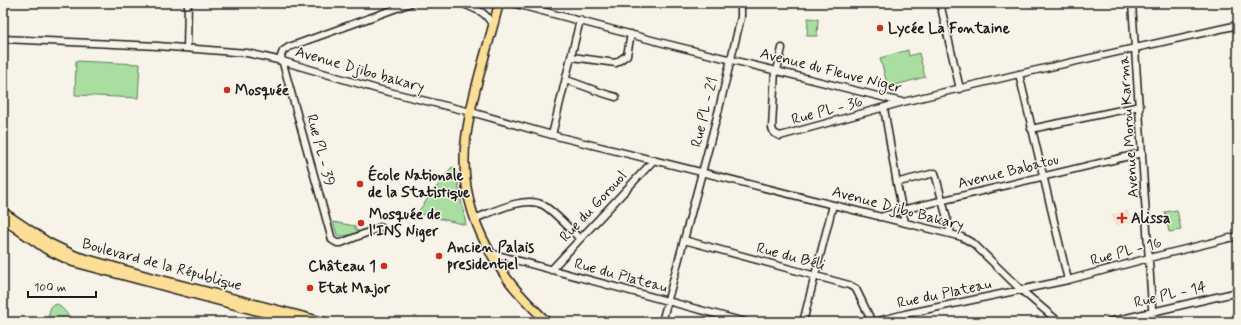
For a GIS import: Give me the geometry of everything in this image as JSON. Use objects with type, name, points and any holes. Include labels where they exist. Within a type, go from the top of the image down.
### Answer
[{"type":"main road","points":[[498,3],[471,112],[466,140],[466,183],[474,219],[490,254],[507,278],[547,322]]},
{"type":"main road","name":"Boulevard de la République","points":[[3,212],[56,247],[110,269]]},
{"type":"main road","name":"Boulevard de la République","points":[[3,219],[35,242],[59,256],[73,262],[110,269],[264,309],[324,322]]},
{"type":"main road","name":"Boulevard de la République","points":[[264,309],[299,322]]},
{"type":"street","points":[[187,48],[188,3]]},
{"type":"street","points":[[282,61],[282,53],[288,47],[411,3]]},
{"type":"street","points":[[462,3],[475,8],[484,14],[488,17],[493,26]]},
{"type":"street","name":"Avenue du Fleuve Niger","points":[[512,3],[903,102],[1018,74],[1136,49],[1238,25]]},
{"type":"street","name":"Rue PL - 21","points":[[662,322],[731,59],[741,13],[741,3]]},
{"type":"street","points":[[940,3],[960,89]]},
{"type":"street","name":"Avenue Morou Karma","points":[[1132,3],[1140,106],[1153,322]]},
{"type":"street","points":[[552,135],[580,20]]},
{"type":"street","points":[[572,57],[616,64],[627,55],[631,34]]},
{"type":"street","name":"Avenue Djibo bakary","points":[[3,39],[187,48],[247,53],[282,61],[552,135],[702,172]]},
{"type":"street","points":[[776,71],[782,48]]},
{"type":"street","name":"Rue PL - 39","points":[[282,61],[332,240],[337,243],[341,243],[381,227]]},
{"type":"street","name":"Rue PL - 36","points":[[776,71],[772,128],[774,133],[780,136],[903,102]]},
{"type":"street","points":[[1018,74],[1068,280]]},
{"type":"street","points":[[566,80],[581,84],[600,93],[616,97]]},
{"type":"street","points":[[1031,129],[1140,106]]},
{"type":"street","points":[[884,108],[905,223]]},
{"type":"street","name":"Avenue Babatou","points":[[880,217],[902,210],[1142,152]]},
{"type":"street","name":"Rue du Gorouol","points":[[551,270],[654,160]]},
{"type":"street","name":"Avenue Djibo Bakary","points":[[702,172],[962,237],[974,244],[1020,289],[1059,322]]},
{"type":"street","points":[[897,184],[899,182],[935,173],[951,234]]},
{"type":"street","points":[[474,219],[521,202],[532,202],[543,205],[580,239]]},
{"type":"street","points":[[803,322],[833,205]]},
{"type":"street","name":"Rue PL - 16","points":[[1020,289],[1068,280],[1238,236]]},
{"type":"street","name":"Rue du Béli","points":[[684,240],[854,287],[873,322]]},
{"type":"street","name":"Rue du Plateau","points":[[490,254],[745,322]]},
{"type":"street","name":"Rue du Plateau","points":[[873,322],[1020,289]]},
{"type":"street","name":"Rue PL - 14","points":[[1108,322],[1238,292]]},
{"type":"shaded area","name":"Alissa","points":[[1128,210],[1131,222],[1115,226],[1112,214],[1124,213],[1124,211]]},
{"type":"green space","points":[[808,18],[818,19],[817,36],[807,36]]},
{"type":"green space","points":[[908,50],[909,56],[919,53],[925,77],[888,87],[880,58]]},
{"type":"green space","points":[[76,61],[140,64],[138,98],[75,95]]},
{"type":"green space","points":[[454,167],[466,225],[417,213],[451,168]]},
{"type":"green space","points":[[1177,210],[1181,230],[1169,232],[1165,212]]},
{"type":"green space","points":[[333,222],[355,226],[355,229],[361,233],[343,236],[337,235]]},
{"type":"green space","points":[[58,304],[77,322],[47,322],[51,306]]},
{"type":"place","name":"Lycée La Fontaine","points":[[880,28]]},
{"type":"place","name":"Mosquée","points":[[227,90]]},
{"type":"place","name":"École Nationale de la Statistique","points":[[360,184]]},
{"type":"place","name":"Alissa","points":[[1122,218]]},
{"type":"place","name":"Mosquée de l'INS Niger","points":[[361,223]]},
{"type":"place","name":"Ancien Palais presidentiel","points":[[439,256]]},
{"type":"place","name":"Château 1","points":[[384,266]]},
{"type":"place","name":"Etat Major","points":[[310,288]]}]
